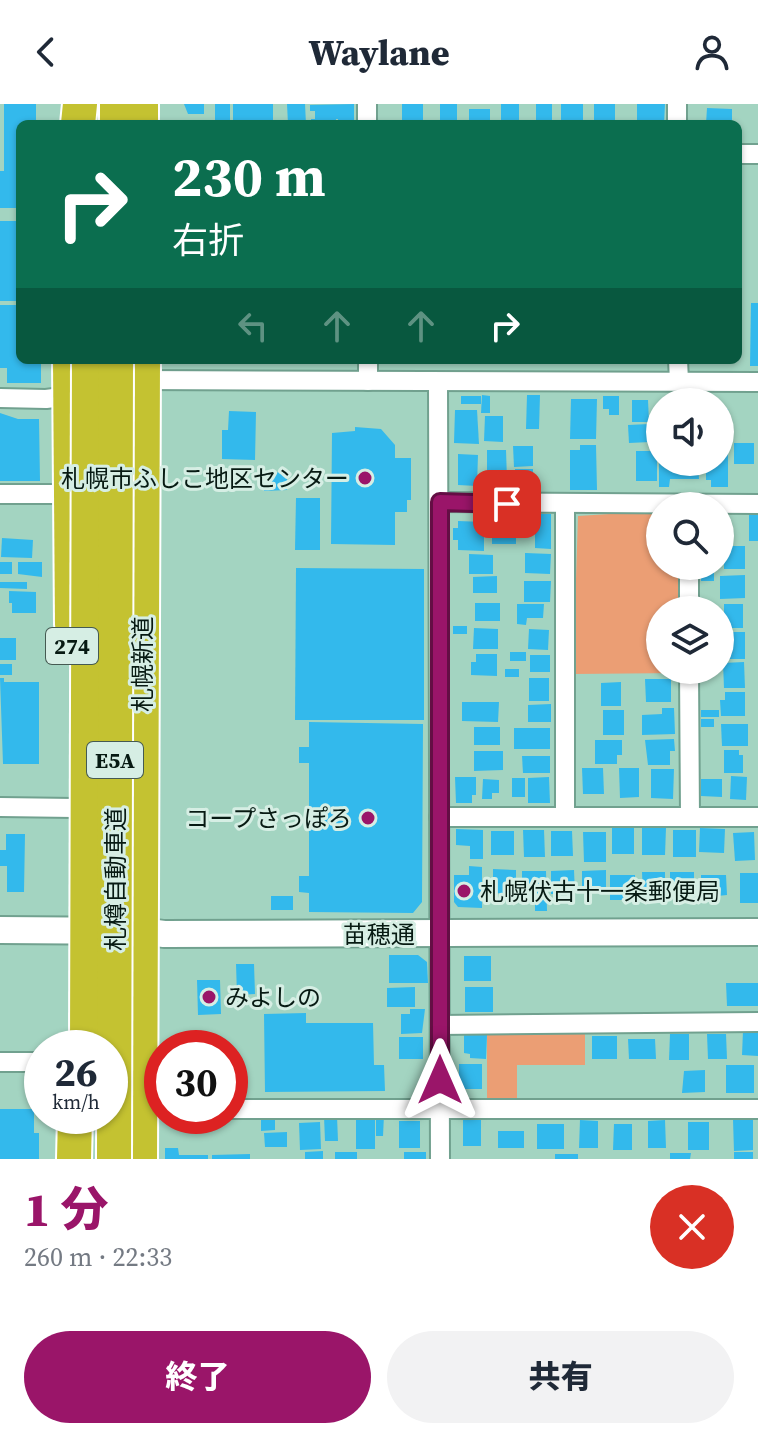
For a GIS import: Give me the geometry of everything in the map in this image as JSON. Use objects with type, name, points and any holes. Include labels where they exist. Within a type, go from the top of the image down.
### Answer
[{"type":"highway","name":"274","points":[[70,364],[76,1030]]},
{"type":"highway","name":"札樽自動車道","points":[[87,1030],[89,364]]},
{"type":"highway","name":"札樽自動車道","points":[[114,1159],[134,366]]},
{"type":"highway","name":"札幌新道","points":[[134,366],[141,931],[150,1109],[140,1159]]},
{"type":"highway","points":[[74,1159],[75,1134]]},
{"type":"highway","points":[[87,1134],[87,1159]]},
{"type":"street","points":[[368,364],[368,381]]},
{"type":"street","points":[[678,364],[679,381]]},
{"type":"street","points":[[0,398],[70,397],[134,366],[368,381],[758,382]]},
{"type":"street","points":[[438,382],[440,1159]]},
{"type":"street","points":[[0,494],[70,494]]},
{"type":"street","points":[[440,502],[646,504]]},
{"type":"street","points":[[734,504],[758,504]]},
{"type":"street","points":[[565,505],[565,817]]},
{"type":"street","points":[[689,684],[690,817]]},
{"type":"street","points":[[0,807],[74,808]]},
{"type":"street","points":[[439,817],[758,817]]},
{"type":"street","name":"苗穂通","points":[[0,930],[141,931],[164,934],[758,932]]},
{"type":"street","points":[[440,1025],[758,1022]]},
{"type":"street","points":[[0,1062],[24,1062]]},
{"type":"street","points":[[248,1109],[758,1109]]},
{"type":"shaded area","points":[[646,512],[646,580],[680,580],[680,596],[646,596],[646,673],[573,674],[578,516]]},
{"type":"shaded area","points":[[487,1033],[585,1033],[585,1065],[517,1065],[517,1100],[487,1100]]},
{"type":"building","points":[[4,104],[36,104],[36,120],[16,120],[16,208],[0,208],[0,171],[4,171]]},
{"type":"building","points":[[184,104],[204,104],[204,114],[188,114]]},
{"type":"building","points":[[215,104],[230,104],[230,120],[215,120]]},
{"type":"building","points":[[233,104],[273,104],[273,120],[233,120]]},
{"type":"building","points":[[287,104],[305,104],[306,120],[288,120]]},
{"type":"building","points":[[354,104],[354,120],[311,120],[315,119],[315,111],[310,111],[310,105]]},
{"type":"building","points":[[402,104],[423,104],[423,120],[402,120]]},
{"type":"building","points":[[440,104],[457,104],[457,120],[440,120]]},
{"type":"building","points":[[501,104],[519,104],[519,120],[501,120]]},
{"type":"building","points":[[536,104],[552,104],[552,120],[536,120]]},
{"type":"building","points":[[561,104],[583,104],[583,120],[561,120]]},
{"type":"building","points":[[594,104],[615,104],[615,120],[594,120]]},
{"type":"building","points":[[637,104],[665,104],[664,120],[637,120]]},
{"type":"building","points":[[707,108],[732,109],[732,120],[706,120]]},
{"type":"building","points":[[469,109],[490,109],[490,120],[469,120]]},
{"type":"building","points":[[0,221],[16,221],[16,301],[0,301]]},
{"type":"building","points":[[751,303],[758,303],[758,366],[750,366]]},
{"type":"building","points":[[0,305],[16,305],[16,364],[41,364],[41,383],[7,383],[7,368],[0,368]]},
{"type":"building","points":[[482,395],[490,396],[490,413],[481,413]]},
{"type":"building","points":[[527,395],[540,395],[539,429],[526,429]]},
{"type":"building","points":[[461,396],[481,396],[481,404],[461,404]]},
{"type":"building","points":[[603,396],[619,396],[619,415],[609,415],[609,409],[603,409]]},
{"type":"building","points":[[571,399],[597,399],[596,439],[570,439]]},
{"type":"building","points":[[632,400],[646,400],[646,422],[632,422]]},
{"type":"building","points":[[455,410],[477,410],[479,444],[454,443]]},
{"type":"building","points":[[229,411],[256,412],[255,460],[222,459],[222,430],[228,430]]},
{"type":"building","points":[[0,413],[18,419],[39,419],[40,481],[0,481]]},
{"type":"building","points":[[485,416],[503,416],[503,442],[484,441]]},
{"type":"building","points":[[646,424],[646,442],[629,443],[628,425]]},
{"type":"building","points":[[355,427],[381,429],[395,445],[395,458],[411,458],[411,500],[407,500],[407,512],[395,512],[395,545],[331,544],[332,433],[355,431]]},
{"type":"building","points":[[734,443],[754,443],[754,464],[734,464]]},
{"type":"building","points":[[580,445],[596,445],[597,490],[570,490],[570,450],[580,450]]},
{"type":"building","points":[[513,446],[533,446],[533,466],[514,467]]},
{"type":"building","points":[[487,450],[506,450],[507,480],[509,474],[515,474],[515,469],[533,469],[533,491],[515,492],[515,485],[508,486],[508,493],[500,493],[501,479],[487,479]]},
{"type":"building","points":[[636,451],[646,451],[646,476],[657,476],[657,481],[636,481]]},
{"type":"building","points":[[458,454],[478,455],[477,486],[458,485]]},
{"type":"building","points":[[287,472],[287,490],[264,491],[263,473]]},
{"type":"building","points":[[659,476],[699,476],[699,479],[670,479],[669,487],[659,487]]},
{"type":"building","points":[[706,476],[728,476],[728,487],[711,487],[711,480],[706,480]]},
{"type":"building","points":[[296,498],[320,498],[320,550],[295,550]]},
{"type":"building","points":[[535,514],[551,514],[551,549],[535,548]]},
{"type":"building","points":[[749,514],[758,514],[758,541],[749,541]]},
{"type":"building","points":[[492,516],[516,516],[516,544],[492,544]]},
{"type":"building","points":[[458,521],[484,522],[484,551],[458,550],[458,540],[453,540],[453,528],[458,528]]},
{"type":"building","points":[[2,538],[33,540],[32,558],[1,557]]},
{"type":"building","points":[[734,546],[745,546],[745,569],[734,569]]},
{"type":"building","points":[[525,553],[551,554],[550,574],[525,573]]},
{"type":"building","points":[[469,554],[493,555],[493,574],[469,574]]},
{"type":"building","points":[[0,562],[12,562],[12,574],[0,574]]},
{"type":"building","points":[[18,562],[42,562],[42,577],[18,574]]},
{"type":"building","points":[[296,568],[424,569],[424,720],[295,720]]},
{"type":"building","points":[[734,575],[745,575],[745,598],[720,596],[720,580],[734,580]]},
{"type":"building","points":[[497,576],[497,593],[473,593],[473,577]]},
{"type":"building","points":[[524,581],[551,581],[550,602],[524,602]]},
{"type":"building","points":[[0,582],[27,582],[27,589],[0,588]]},
{"type":"building","points":[[9,591],[36,592],[36,613],[12,613]]},
{"type":"building","points":[[475,603],[500,603],[500,621],[475,621]]},
{"type":"building","points":[[517,604],[544,604],[543,618],[527,618],[526,625],[517,624]]},
{"type":"building","points":[[734,604],[743,604],[743,628],[734,628]]},
{"type":"building","points":[[453,626],[467,626],[467,634],[453,634]]},
{"type":"building","points":[[474,628],[498,629],[498,649],[473,649]]},
{"type":"building","points":[[529,629],[549,630],[548,650],[528,649]]},
{"type":"building","points":[[734,632],[745,632],[745,659],[734,659]]},
{"type":"building","points":[[0,638],[16,638],[16,660],[0,660]]},
{"type":"building","points":[[510,652],[526,652],[526,661],[510,661]]},
{"type":"building","points":[[476,654],[497,654],[497,676],[471,675],[471,662],[476,662]]},
{"type":"building","points":[[530,655],[550,655],[550,672],[530,672]]},
{"type":"building","points":[[734,662],[744,662],[745,688],[724,688],[724,684],[734,684]]},
{"type":"building","points":[[0,664],[12,664],[12,675],[0,675]]},
{"type":"building","points":[[505,669],[519,669],[519,677],[505,677]]},
{"type":"building","points":[[0,678],[4,678],[4,682],[39,682],[39,764],[3,764]]},
{"type":"building","points":[[529,678],[549,678],[549,701],[529,701]]},
{"type":"building","points":[[645,679],[646,684],[671,684],[671,702],[646,702]]},
{"type":"building","points":[[621,682],[621,706],[601,706],[601,683]]},
{"type":"building","points":[[725,692],[745,692],[745,716],[721,716],[720,700],[725,700]]},
{"type":"building","points":[[462,702],[499,702],[498,722],[462,721]]},
{"type":"building","points":[[551,704],[551,722],[528,722],[528,705]]},
{"type":"building","points":[[662,708],[674,708],[675,734],[642,735],[642,715],[662,714]]},
{"type":"building","points":[[603,710],[624,710],[624,735],[603,735]]},
{"type":"building","points":[[701,710],[719,710],[719,717],[701,717]]},
{"type":"building","points":[[701,719],[714,719],[714,727],[701,727]]},
{"type":"building","points":[[309,722],[423,724],[422,902],[413,913],[309,912],[309,893],[299,892],[299,876],[309,876],[309,763],[299,763],[299,747],[309,747]]},
{"type":"building","points":[[721,724],[748,724],[748,746],[722,746]]},
{"type":"building","points":[[474,727],[500,727],[500,745],[474,745]]},
{"type":"building","points":[[514,728],[550,728],[550,749],[514,749]]},
{"type":"building","points":[[674,739],[675,751],[670,751],[670,765],[648,765],[645,740]]},
{"type":"building","points":[[595,740],[622,740],[622,755],[617,755],[617,764],[595,764]]},
{"type":"building","points":[[724,750],[739,750],[739,755],[743,755],[743,773],[724,773]]},
{"type":"building","points":[[474,751],[503,751],[503,770],[474,771]]},
{"type":"building","points":[[522,756],[550,756],[550,773],[523,773]]},
{"type":"building","points":[[582,768],[603,768],[604,794],[583,794]]},
{"type":"building","points":[[619,768],[639,768],[639,797],[620,798]]},
{"type":"building","points":[[651,769],[674,769],[673,799],[651,798]]},
{"type":"building","points":[[731,776],[747,777],[746,800],[730,799]]},
{"type":"building","points":[[455,777],[476,777],[476,795],[472,795],[472,803],[456,803]]},
{"type":"building","points":[[549,777],[550,803],[528,803],[528,778]]},
{"type":"building","points":[[512,778],[525,778],[525,797],[512,797]]},
{"type":"building","points":[[483,779],[499,780],[499,793],[492,793],[492,799],[482,799]]},
{"type":"building","points":[[701,779],[722,779],[722,797],[701,796]]},
{"type":"building","points":[[634,827],[634,854],[612,854],[612,828]]},
{"type":"building","points":[[642,827],[666,828],[665,855],[642,855]]},
{"type":"building","points":[[700,828],[725,829],[724,853],[699,852]]},
{"type":"building","points":[[456,829],[483,830],[483,859],[470,859],[470,846],[456,845]]},
{"type":"building","points":[[523,830],[544,830],[545,857],[524,857]]},
{"type":"building","points":[[673,830],[696,830],[696,857],[673,857]]},
{"type":"building","points":[[491,831],[514,831],[514,855],[491,855]]},
{"type":"building","points":[[551,831],[572,831],[573,856],[551,856]]},
{"type":"building","points":[[583,832],[606,832],[606,862],[584,862]]},
{"type":"building","points":[[754,832],[755,860],[735,861],[733,833]]},
{"type":"building","points":[[6,834],[25,834],[24,892],[7,892],[7,866],[0,866],[0,850],[6,850]]},
{"type":"building","points":[[469,866],[482,867],[482,908],[458,907],[454,902],[454,875],[469,875]]},
{"type":"building","points":[[493,869],[516,870],[516,894],[493,893]]},
{"type":"building","points":[[574,870],[575,894],[551,894],[551,871]]},
{"type":"building","points":[[606,870],[606,893],[582,893],[582,871]]},
{"type":"building","points":[[522,871],[546,871],[547,911],[535,911],[535,902],[522,902]]},
{"type":"building","points":[[642,872],[665,872],[665,895],[643,895]]},
{"type":"building","points":[[670,872],[694,872],[694,900],[670,897]]},
{"type":"building","points":[[740,873],[758,873],[758,903],[740,903]]},
{"type":"building","points":[[610,875],[635,875],[635,897],[610,900]]},
{"type":"building","points":[[701,875],[726,875],[727,895],[717,896],[717,899],[701,899]]},
{"type":"building","points":[[271,896],[293,896],[293,910],[271,910]]},
{"type":"building","points":[[389,955],[418,955],[427,962],[428,983],[389,983]]},
{"type":"building","points":[[464,956],[491,956],[491,981],[464,981]]},
{"type":"building","points":[[236,964],[254,964],[255,994],[237,995]]},
{"type":"building","name":"みよしの","points":[[197,980],[220,980],[221,1014],[198,1015]]},
{"type":"building","points":[[726,983],[758,983],[758,1006],[727,1006]]},
{"type":"building","points":[[415,987],[415,1007],[387,1007],[387,988]]},
{"type":"building","points":[[465,987],[493,987],[493,1012],[465,1012]]},
{"type":"building","points":[[410,1009],[425,1009],[422,1033],[401,1034],[401,1014],[410,1014]]},
{"type":"building","points":[[306,1013],[306,1023],[373,1023],[374,1065],[384,1065],[385,1091],[265,1092],[264,1014]]},
{"type":"building","points":[[743,1031],[758,1032],[758,1056],[742,1055]]},
{"type":"building","points":[[464,1034],[487,1035],[486,1059],[470,1058],[470,1054],[464,1053]]},
{"type":"building","points":[[670,1034],[689,1034],[689,1060],[669,1060]]},
{"type":"building","points":[[707,1034],[726,1034],[727,1059],[708,1059]]},
{"type":"building","points":[[592,1036],[617,1036],[617,1059],[592,1059]]},
{"type":"building","points":[[399,1037],[423,1037],[423,1059],[399,1059]]},
{"type":"building","points":[[628,1039],[655,1039],[656,1059],[629,1059]]},
{"type":"building","points":[[459,1064],[482,1064],[482,1089],[459,1089]]},
{"type":"building","points":[[726,1065],[754,1065],[754,1093],[726,1093]]},
{"type":"building","points":[[705,1070],[705,1092],[682,1093],[684,1071]]},
{"type":"building","points":[[0,1109],[24,1109],[24,1134],[39,1134],[39,1159],[0,1159]]},
{"type":"building","points":[[376,1115],[384,1115],[383,1136],[376,1136]]},
{"type":"building","points":[[324,1116],[337,1116],[338,1141],[325,1141]]},
{"type":"building","points":[[275,1117],[275,1130],[261,1131],[261,1118]]},
{"type":"building","points":[[356,1119],[375,1119],[375,1149],[356,1149]]},
{"type":"building","points":[[463,1119],[481,1119],[481,1146],[463,1146]]},
{"type":"building","points":[[580,1120],[598,1121],[598,1148],[579,1148]]},
{"type":"building","points":[[665,1120],[666,1148],[648,1148],[648,1121]]},
{"type":"building","points":[[733,1120],[753,1120],[753,1150],[734,1151]]},
{"type":"building","points":[[399,1121],[420,1121],[420,1148],[399,1148]]},
{"type":"building","points":[[320,1122],[321,1149],[300,1150],[299,1123]]},
{"type":"building","points":[[688,1122],[709,1122],[709,1150],[688,1150]]},
{"type":"building","points":[[537,1124],[564,1124],[564,1149],[537,1149]]},
{"type":"building","points":[[614,1124],[632,1124],[632,1150],[613,1150]]},
{"type":"building","points":[[498,1131],[524,1131],[524,1148],[498,1148]]},
{"type":"building","points":[[287,1132],[287,1147],[265,1147],[264,1133]]},
{"type":"building","points":[[165,1148],[178,1148],[179,1155],[208,1155],[208,1159],[165,1159]]},
{"type":"building","points":[[323,1151],[323,1159],[305,1159],[305,1152]]},
{"type":"building","points":[[335,1152],[357,1152],[357,1159],[335,1159]]},
{"type":"building","points":[[404,1152],[426,1152],[426,1159],[404,1159]]},
{"type":"building","points":[[734,1152],[753,1152],[753,1159],[734,1159]]},
{"type":"building","points":[[670,1153],[691,1153],[690,1159],[670,1159]]},
{"type":"building","points":[[250,1154],[250,1159],[212,1159],[212,1155]]},
{"type":"building","points":[[555,1154],[578,1154],[578,1159],[555,1159]]},
{"type":"place","name":"札幌市ふしこ地区センター","points":[[365,478]]},
{"type":"place","name":"コープさっぽろ","points":[[368,818]]},
{"type":"place","name":"札幌伏古十一条郵便局","points":[[464,891]]},
{"type":"place","name":"みよしの","points":[[209,997]]},
{"type":"route","points":[[440,1080],[440,502],[507,504]]}]
